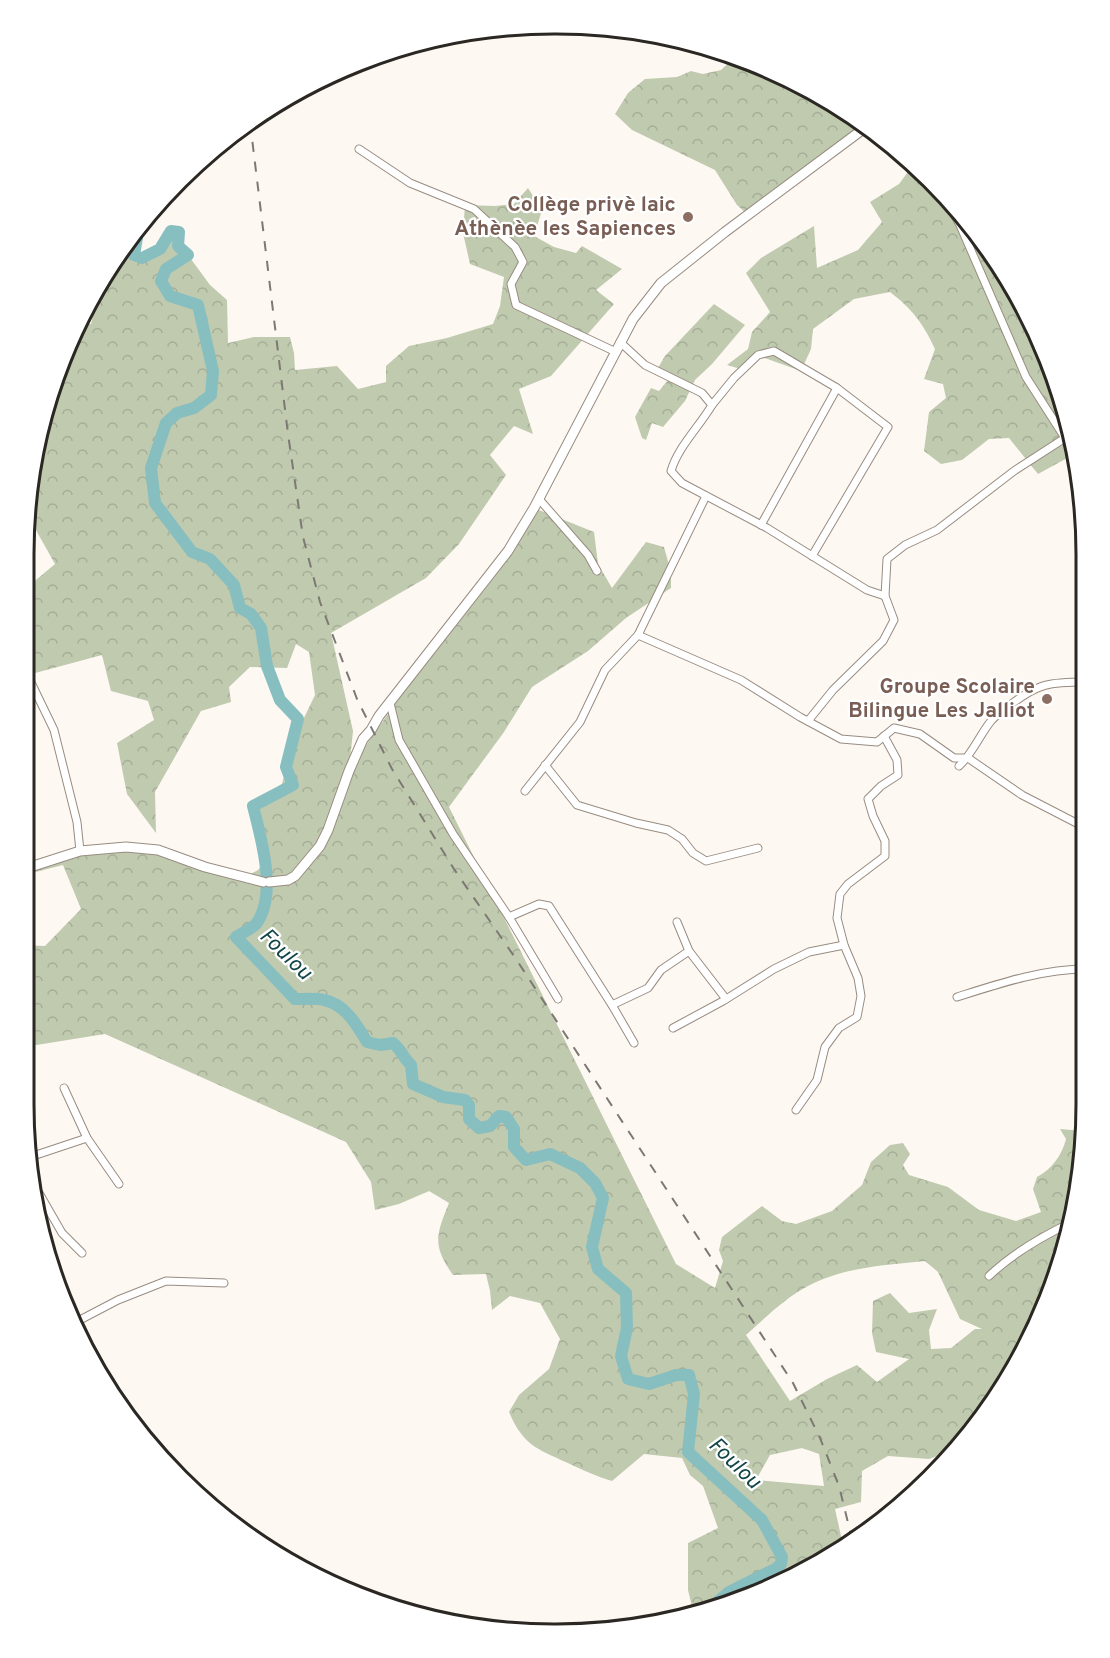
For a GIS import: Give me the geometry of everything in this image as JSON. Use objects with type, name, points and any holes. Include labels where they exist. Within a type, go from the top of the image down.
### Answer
[{"type":"street","points":[[34,866],[80,851],[126,847],[158,850],[205,867],[266,882],[288,880],[295,876],[320,846],[328,830],[363,739],[508,551],[539,499],[633,319],[661,283],[859,132]]},
{"type":"street","points":[[359,149],[410,183],[474,209],[515,247],[523,262],[511,284],[516,305],[618,347],[645,365],[702,393],[712,405]]},
{"type":"street","points":[[963,232],[1026,377],[1060,431]]},
{"type":"street","points":[[812,556],[888,427],[837,388],[774,351],[758,354],[712,405],[702,423],[675,457],[671,471],[682,483],[761,525],[867,590],[885,596]]},
{"type":"street","points":[[761,525],[837,388]]},
{"type":"street","points":[[808,721],[833,690],[883,641],[894,620],[885,596],[886,559],[905,545],[937,530],[1014,471],[1062,440]]},
{"type":"street","points":[[525,791],[580,722],[605,670],[638,635],[706,496]]},
{"type":"street","points":[[539,499],[588,555],[597,571]]},
{"type":"street","points":[[638,635],[741,680],[841,739],[877,742],[894,728],[920,734],[954,758],[968,758],[1022,795],[1076,823]]},
{"type":"street","points":[[959,766],[968,758],[992,720],[1021,696],[1041,686],[1060,681],[1076,682]]},
{"type":"street","points":[[34,689],[54,730],[77,822],[80,851]]},
{"type":"street","points":[[390,703],[399,740],[453,834],[509,917],[558,999]]},
{"type":"street","points":[[796,1110],[817,1080],[825,1047],[839,1028],[856,1017],[861,996],[858,978],[844,945],[837,918],[840,894],[848,884],[885,856],[885,841],[868,799],[881,786],[898,775],[897,760],[884,736]]},
{"type":"street","points":[[545,765],[577,805],[668,830],[682,839],[693,853],[706,861],[758,848]]},
{"type":"street","points":[[509,917],[539,904],[549,906],[634,1043]]},
{"type":"street","points":[[677,922],[689,951],[726,999]]},
{"type":"street","points":[[673,1028],[774,969],[809,952],[844,945]]},
{"type":"street","points":[[612,1005],[648,988],[661,970],[689,951]]},
{"type":"street","points":[[957,997],[1040,974],[1076,970]]},
{"type":"street","points":[[64,1088],[87,1138],[119,1184]]},
{"type":"street","points":[[38,1154],[87,1138]]},
{"type":"street","points":[[45,1203],[62,1233],[82,1253]]},
{"type":"street","points":[[989,1276],[1004,1261],[1032,1242],[1060,1228]]},
{"type":"street","points":[[82,1319],[117,1300],[166,1281],[224,1283]]},
{"type":"green space","points":[[727,64],[754,74],[815,104],[855,130],[748,215],[737,205],[715,170],[632,130],[615,114],[628,93],[645,79],[677,77],[691,71],[703,74],[721,70]]},
{"type":"green space","points":[[907,173],[946,212],[988,266],[1022,325],[1048,388],[1066,459],[1038,474],[1009,438],[989,439],[962,460],[941,464],[924,451],[929,412],[946,398],[943,384],[924,379],[935,349],[931,340],[905,304],[890,292],[854,299],[813,329],[811,349],[801,371],[762,357],[744,370],[727,365],[748,349],[752,332],[770,312],[746,273],[761,258],[814,226],[817,268],[858,250],[882,222],[870,202],[899,184]]},
{"type":"green space","points":[[528,188],[542,210],[534,236],[554,247],[576,253],[582,246],[622,269],[596,290],[614,304],[551,376],[519,389],[533,434],[514,426],[490,455],[506,475],[459,544],[426,578],[331,633],[353,731],[349,769],[534,508],[594,532],[598,564],[612,588],[646,542],[664,547],[671,572],[671,588],[626,618],[588,651],[532,687],[504,732],[449,807],[676,1264],[715,1288],[723,1261],[719,1250],[722,1237],[762,1206],[782,1221],[796,1224],[832,1211],[862,1185],[871,1162],[890,1145],[903,1143],[910,1154],[903,1165],[909,1175],[948,1187],[979,1210],[1016,1221],[1041,1212],[1033,1189],[1037,1177],[1052,1166],[1062,1151],[1066,1139],[1060,1129],[1074,1130],[1065,1205],[1048,1270],[1022,1333],[1006,1363],[968,1420],[936,1456],[929,1459],[888,1456],[862,1471],[861,1502],[835,1509],[841,1538],[785,1570],[754,1584],[692,1605],[688,1590],[688,1543],[718,1528],[703,1486],[690,1475],[682,1458],[644,1454],[612,1481],[542,1451],[527,1441],[509,1412],[519,1395],[549,1369],[560,1339],[540,1303],[510,1296],[492,1310],[486,1274],[453,1275],[442,1256],[438,1240],[449,1203],[429,1191],[399,1204],[375,1210],[371,1182],[346,1142],[105,1034],[34,1045],[34,945],[45,946],[81,909],[63,865],[34,872],[34,866],[80,851],[158,850],[245,877],[258,870],[266,859],[253,806],[282,784],[298,719],[303,720],[315,695],[309,652],[296,644],[287,668],[250,667],[229,687],[231,702],[201,711],[155,792],[156,833],[127,794],[117,743],[154,720],[148,701],[111,691],[102,655],[34,673],[34,582],[55,564],[36,529],[45,453],[62,388],[88,325],[91,324],[104,295],[128,257],[147,256],[162,245],[171,231],[179,232],[178,247],[188,255],[210,285],[227,300],[228,343],[254,337],[290,337],[295,370],[337,366],[358,389],[386,382],[386,366],[409,346],[447,338],[493,324],[500,306],[504,277],[470,264],[463,233],[465,205],[514,204]],"holes":[[[925,1261],[938,1272],[960,1319],[982,1329],[975,1329],[951,1348],[931,1349],[929,1330],[937,1309],[909,1313],[890,1293],[873,1301],[872,1333],[876,1352],[909,1359],[877,1382],[857,1365],[827,1379],[790,1401],[746,1335],[791,1296],[808,1286],[836,1275],[865,1268]],[[802,1448],[819,1454],[824,1486],[756,1480],[770,1455]]]},
{"type":"green space","points":[[714,304],[745,325],[712,364],[695,380],[685,401],[663,427],[652,423],[646,440],[642,438],[635,417],[651,388],[659,391],[670,378],[658,368],[665,356]]},
{"type":"waterway","name":"Foulou","points":[[135,247],[134,255],[142,258],[160,249],[171,231],[179,232],[178,246],[188,255],[166,269],[161,281],[170,296],[198,305],[213,371],[211,395],[194,408],[177,413],[166,423],[151,468],[155,503],[192,552],[210,559],[234,585],[240,608],[251,614],[261,628],[267,666],[280,700],[298,719],[286,767],[293,785],[253,806],[266,866],[266,898],[263,912],[256,924],[236,937],[295,999],[317,999],[331,1002],[350,1016],[367,1042],[380,1045],[393,1043],[411,1065],[413,1084],[443,1097],[465,1100],[469,1105],[469,1119],[479,1128],[490,1126],[499,1116],[506,1117],[514,1129],[514,1147],[526,1160],[550,1154],[580,1168],[595,1183],[603,1198],[592,1247],[598,1269],[626,1293],[627,1328],[621,1356],[628,1379],[649,1384],[676,1375],[689,1375],[694,1394],[688,1452],[762,1520],[782,1557],[781,1564],[775,1569],[726,1594]]},
{"type":"railway","points":[[251,133],[288,434],[303,537],[320,602],[357,699],[392,769],[454,869],[516,959],[793,1383],[820,1438],[839,1486],[850,1532]]},
{"type":"place","name":"Collège privè laic Athènèe les Sapiences","points":[[688,217]]},
{"type":"place","name":"Groupe Scolaire Bilingue Les Jalliot","points":[[1047,699]]}]
